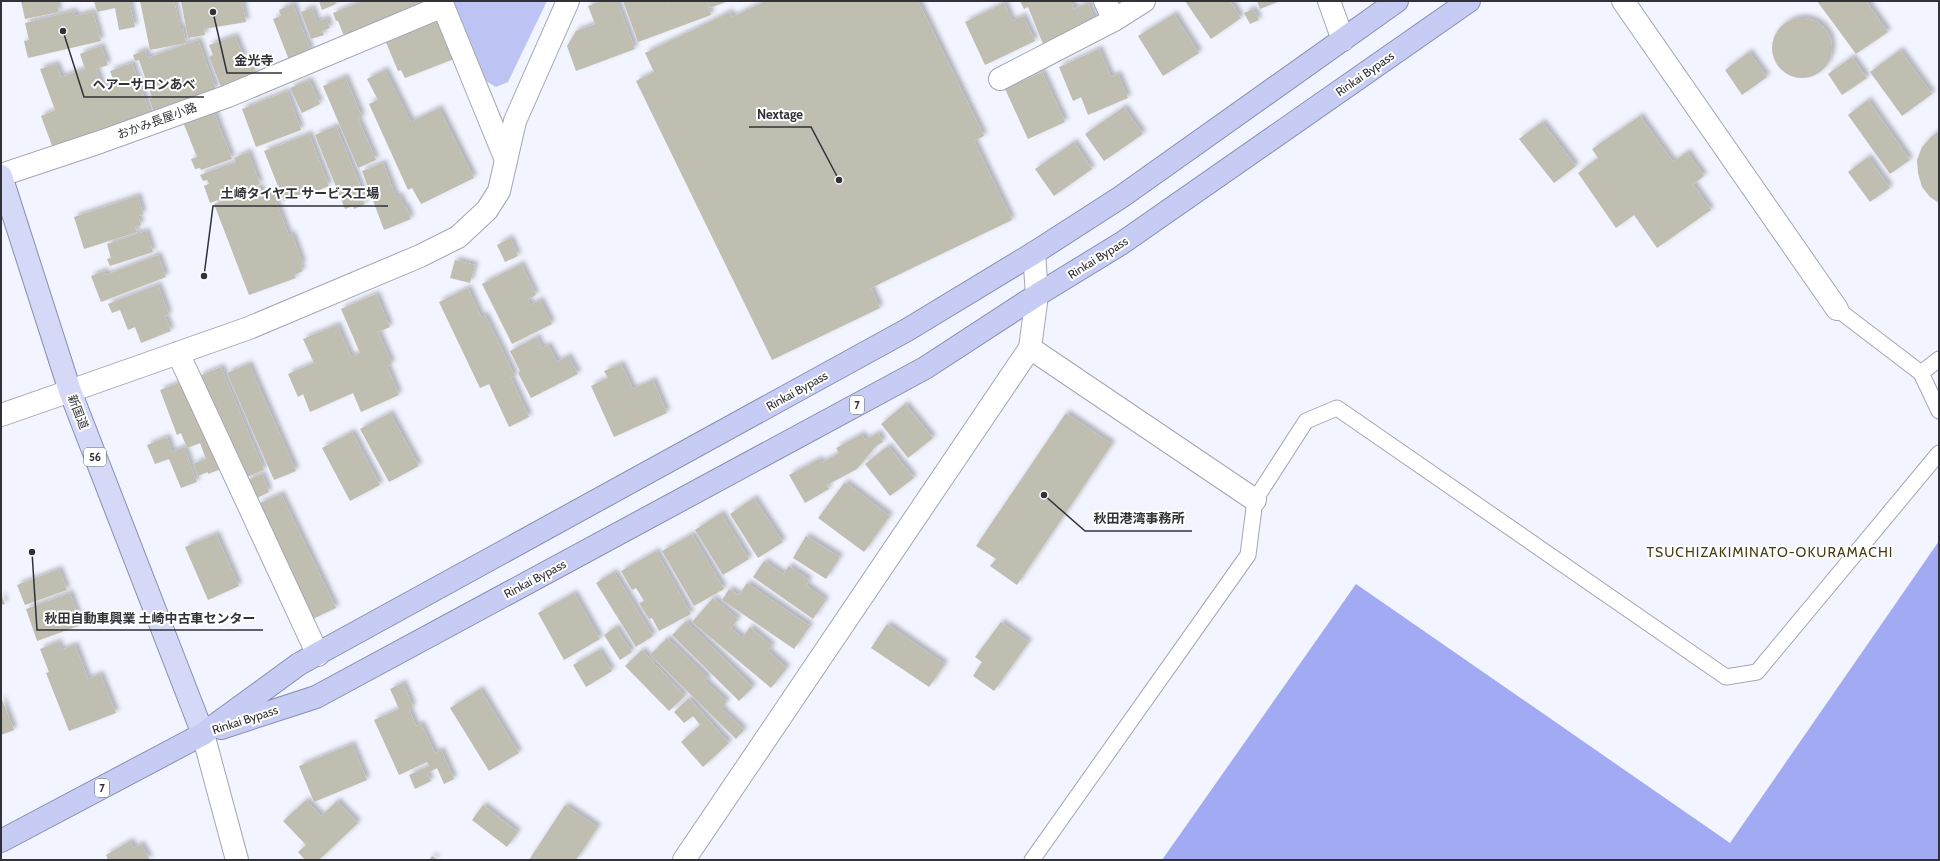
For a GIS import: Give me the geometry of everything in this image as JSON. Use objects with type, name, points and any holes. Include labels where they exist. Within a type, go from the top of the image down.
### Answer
[{"type":"highway","name":"Rinkai Bypass","points":[[203,734],[299,664],[318,655],[907,330],[1034,253],[1121,197],[1397,1]]},
{"type":"highway","name":"Rinkai Bypass","points":[[203,734],[316,697],[925,368],[1037,295],[1122,243],[1469,1]]},
{"type":"highway","name":"7","points":[[1,841],[203,734]]},
{"type":"main road","name":"新国道","points":[[1,175],[70,391],[203,734]]},
{"type":"street","points":[[1,415],[256,325],[420,256],[458,236],[487,210],[499,191],[515,121],[568,1]]},
{"type":"street","points":[[1105,1],[1114,20]]},
{"type":"street","points":[[1000,79],[1114,20],[1144,1]]},
{"type":"street","points":[[1329,1],[1343,40]]},
{"type":"street","points":[[1623,1],[1837,309]]},
{"type":"street","points":[[442,4],[506,160]]},
{"type":"street","name":"おかみ長屋小路","points":[[1,175],[100,142],[228,96],[442,4]]},
{"type":"street","points":[[684,860],[1030,348],[1037,295],[1034,253]]},
{"type":"street","points":[[1030,348],[1255,500]]},
{"type":"street","points":[[178,353],[318,655]]},
{"type":"street","points":[[203,734],[237,860]]},
{"type":"lane","points":[[1837,309],[1921,373],[1939,411]]},
{"type":"lane","points":[[1921,373],[1939,359]]},
{"type":"lane","points":[[1032,860],[1248,555],[1255,500],[1306,421],[1337,408],[1726,677],[1757,672],[1939,453]]},
{"type":"shaded area","points":[[454,1],[547,1],[508,82],[496,87],[481,78],[451,5]]},
{"type":"shaded area","points":[[1939,541],[1939,860],[1162,860],[1356,584],[1730,843]]},
{"type":"building","points":[[21,1],[56,1],[59,12],[25,19]]},
{"type":"building","points":[[94,1],[129,1],[135,27],[119,30],[115,8],[97,12]]},
{"type":"building","points":[[140,1],[174,1],[180,28],[183,28],[186,43],[150,50]]},
{"type":"building","points":[[181,1],[242,1],[246,22],[204,29],[205,35],[188,38]]},
{"type":"building","points":[[319,1],[335,1],[336,4],[322,10]]},
{"type":"building","points":[[363,1],[420,1],[422,6],[344,36],[333,13]]},
{"type":"building","points":[[601,1],[617,1],[635,49],[576,71],[567,46],[576,31],[595,24],[588,6]]},
{"type":"building","points":[[623,1],[666,1],[667,3],[671,1],[706,1],[711,15],[638,42]]},
{"type":"building","points":[[707,1],[728,1],[710,8]]},
{"type":"building","points":[[766,1],[918,1],[984,136],[974,141],[1012,220],[871,288],[880,308],[772,360],[636,81],[654,72],[645,53],[730,12],[732,17]]},
{"type":"building","points":[[1020,1],[1071,1],[1074,9],[1088,3],[1096,22],[1043,44],[1028,7],[1024,9]]},
{"type":"building","points":[[1185,1],[1230,1],[1241,18],[1211,39]]},
{"type":"building","points":[[1257,1],[1280,1],[1260,9]]},
{"type":"building","points":[[1817,1],[1866,1],[1888,32],[1856,54]]},
{"type":"building","points":[[1004,3],[1012,21],[1023,16],[1035,41],[985,65],[965,22]]},
{"type":"building","points":[[293,4],[311,52],[289,60],[273,19],[281,16],[279,10]]},
{"type":"building","points":[[312,8],[317,22],[326,18],[330,28],[322,31],[324,35],[311,39],[301,12]]},
{"type":"building","points":[[1253,9],[1259,20],[1250,24],[1244,13]]},
{"type":"building","points":[[74,11],[75,16],[93,12],[101,41],[28,58],[24,41],[29,40],[25,23]]},
{"type":"building","points":[[1174,14],[1199,53],[1163,76],[1138,36]]},
{"type":"building","points":[[1802,18],[1818,23],[1823,27],[1827,32],[1832,48],[1827,64],[1823,69],[1818,73],[1802,78],[1786,73],[1781,69],[1777,64],[1772,48],[1777,32],[1781,27],[1786,23]]},
{"type":"building","points":[[438,19],[454,59],[405,78],[401,70],[398,71],[385,40]]},
{"type":"building","points":[[235,36],[244,58],[240,60],[243,67],[253,65],[256,72],[249,74],[250,76],[221,87],[209,57],[213,55],[209,45]]},
{"type":"building","points":[[198,40],[216,89],[154,112],[149,99],[152,98],[139,60],[135,61],[133,55],[145,50],[148,58]]},
{"type":"building","points":[[101,46],[108,65],[96,69],[103,89],[115,85],[110,71],[132,63],[151,116],[54,151],[41,116],[55,110],[40,69],[56,64],[61,77],[85,69],[80,54]]},
{"type":"building","points":[[1099,49],[1111,77],[1118,74],[1128,98],[1088,115],[1081,97],[1073,101],[1059,67]]},
{"type":"building","points":[[1900,50],[1932,94],[1902,116],[1870,72]]},
{"type":"building","points":[[1749,52],[1767,77],[1742,95],[1725,70]]},
{"type":"building","points":[[1852,57],[1867,78],[1842,95],[1828,74]]},
{"type":"building","points":[[385,70],[411,122],[439,108],[474,178],[421,204],[412,188],[408,190],[369,104],[378,100],[367,79]]},
{"type":"building","points":[[1042,72],[1065,122],[1028,139],[1005,89]]},
{"type":"building","points":[[345,77],[362,117],[358,119],[376,160],[358,168],[323,86]]},
{"type":"building","points":[[309,80],[320,104],[302,113],[290,88]]},
{"type":"building","points":[[287,91],[301,130],[256,147],[242,109]]},
{"type":"building","points":[[1868,100],[1910,160],[1890,174],[1848,115]]},
{"type":"building","points":[[1124,107],[1143,134],[1104,161],[1085,134]]},
{"type":"building","points":[[213,110],[232,159],[201,170],[200,168],[195,169],[191,159],[197,157],[183,122]]},
{"type":"building","points":[[1640,116],[1673,162],[1687,152],[1704,176],[1693,184],[1711,210],[1657,248],[1634,215],[1616,228],[1578,173],[1598,158],[1592,149]]},
{"type":"building","points":[[1542,122],[1576,166],[1554,183],[1519,139]]},
{"type":"building","points":[[336,126],[366,200],[363,202],[365,204],[354,209],[353,206],[345,209],[315,135]]},
{"type":"building","points":[[1939,131],[1939,203],[1930,197],[1922,187],[1918,173],[1917,160],[1922,147]]},
{"type":"building","points":[[309,134],[329,186],[312,193],[312,190],[284,201],[264,151]]},
{"type":"building","points":[[1074,142],[1092,169],[1054,196],[1035,169]]},
{"type":"building","points":[[248,152],[260,184],[210,203],[204,186],[209,184],[207,180],[203,181],[200,175],[236,162],[234,158]]},
{"type":"building","points":[[1868,157],[1890,188],[1870,202],[1848,172]]},
{"type":"building","points":[[383,163],[396,197],[400,196],[411,219],[384,230],[362,171]]},
{"type":"building","points":[[260,187],[263,195],[272,191],[289,236],[292,234],[303,264],[300,265],[303,271],[294,275],[296,278],[249,295],[214,204]]},
{"type":"building","points":[[138,196],[143,214],[138,216],[141,225],[135,227],[137,232],[84,249],[74,217]]},
{"type":"building","points":[[146,231],[153,252],[110,266],[107,259],[111,258],[107,244]]},
{"type":"building","points":[[510,238],[518,256],[505,262],[497,245]]},
{"type":"building","points":[[158,255],[166,277],[101,302],[91,276],[104,271],[106,275]]},
{"type":"building","points":[[455,260],[475,265],[470,283],[450,278]]},
{"type":"building","points":[[521,264],[536,295],[528,299],[530,305],[540,300],[552,324],[512,344],[482,284]]},
{"type":"building","points":[[158,285],[169,315],[165,316],[171,331],[141,343],[135,327],[128,330],[120,310],[112,313],[108,304]]},
{"type":"building","points":[[468,288],[481,317],[485,315],[515,376],[511,378],[529,417],[509,427],[489,384],[480,388],[439,302]]},
{"type":"building","points":[[376,294],[390,327],[378,332],[392,364],[387,366],[399,395],[361,412],[353,393],[310,412],[303,394],[298,397],[288,374],[314,363],[303,339],[337,325],[351,357],[360,353],[341,309]]},
{"type":"building","points":[[537,337],[542,348],[548,345],[557,362],[568,356],[578,374],[531,398],[518,373],[520,371],[510,351]]},
{"type":"building","points":[[249,364],[296,471],[274,480],[227,373]]},
{"type":"building","points":[[621,364],[633,389],[653,380],[667,413],[614,437],[591,386],[608,378],[604,371]]},
{"type":"building","points":[[221,367],[264,470],[242,479],[199,376]]},
{"type":"building","points":[[182,382],[221,469],[208,474],[208,472],[198,476],[193,464],[206,459],[200,443],[187,448],[181,433],[177,435],[160,390]]},
{"type":"building","points":[[905,404],[933,438],[908,458],[881,424]]},
{"type":"building","points":[[390,413],[419,466],[389,482],[360,429]]},
{"type":"building","points":[[1066,413],[1112,444],[1017,585],[990,566],[996,559],[976,546]]},
{"type":"building","points":[[352,432],[380,485],[350,501],[322,448]]},
{"type":"building","points":[[878,433],[883,442],[876,446],[857,469],[827,485],[829,489],[805,503],[789,475],[819,459],[821,463],[839,453],[836,448],[862,434],[865,440]]},
{"type":"building","points":[[167,437],[172,452],[184,447],[197,482],[181,488],[169,459],[155,464],[147,445]]},
{"type":"building","points":[[888,446],[914,478],[890,496],[865,464]]},
{"type":"building","points":[[262,474],[269,492],[255,499],[247,480]]},
{"type":"building","points":[[845,482],[890,516],[864,552],[818,518]]},
{"type":"building","points":[[281,494],[336,608],[313,619],[258,504]]},
{"type":"building","points":[[754,498],[783,542],[758,558],[730,514]]},
{"type":"building","points":[[721,513],[749,559],[723,575],[695,530]]},
{"type":"building","points":[[216,534],[239,586],[208,600],[185,547]]},
{"type":"building","points":[[692,534],[724,589],[694,606],[662,551]]},
{"type":"building","points":[[806,536],[840,557],[826,579],[793,558]]},
{"type":"building","points":[[656,551],[691,614],[659,631],[652,618],[649,619],[639,603],[644,601],[636,588],[632,590],[621,571]]},
{"type":"building","points":[[764,561],[783,574],[789,566],[809,580],[806,585],[826,600],[813,619],[753,577]]},
{"type":"building","points":[[59,569],[67,590],[25,605],[17,585]]},
{"type":"building","points":[[614,572],[653,636],[636,647],[596,583]]},
{"type":"building","points":[[747,583],[810,626],[794,649],[722,600],[729,589],[739,595]]},
{"type":"building","points":[[70,593],[81,625],[37,641],[26,609]]},
{"type":"building","points":[[574,593],[600,639],[564,660],[538,613]]},
{"type":"building","points":[[1,594],[5,604],[1,605]]},
{"type":"building","points":[[713,598],[738,619],[731,628],[742,638],[750,627],[772,646],[768,651],[787,668],[771,688],[692,622]]},
{"type":"building","points":[[686,621],[753,687],[739,701],[672,635]]},
{"type":"building","points":[[1001,622],[1029,642],[994,691],[973,676],[982,662],[975,657]]},
{"type":"building","points":[[887,624],[945,664],[929,687],[871,648]]},
{"type":"building","points":[[616,627],[632,652],[620,660],[604,635]]},
{"type":"building","points":[[667,638],[708,678],[705,681],[727,702],[721,708],[744,730],[736,739],[650,655]]},
{"type":"building","points":[[58,642],[61,650],[75,645],[88,679],[100,674],[116,713],[69,731],[46,673],[49,672],[40,649]]},
{"type":"building","points":[[599,650],[612,671],[586,687],[573,665]]},
{"type":"building","points":[[642,650],[685,696],[669,711],[625,666]]},
{"type":"building","points":[[403,683],[413,707],[409,709],[416,726],[421,724],[435,753],[441,750],[454,779],[444,784],[437,768],[427,773],[431,781],[415,789],[409,775],[429,766],[427,762],[399,775],[374,720],[399,709],[390,689]]},
{"type":"building","points":[[480,689],[519,753],[489,771],[450,708]]},
{"type":"building","points":[[1,697],[14,730],[1,735]]},
{"type":"building","points":[[689,698],[729,743],[703,767],[681,742],[700,725],[693,716],[684,723],[674,712]]},
{"type":"building","points":[[352,744],[367,780],[314,802],[299,766]]},
{"type":"building","points":[[306,800],[321,816],[337,801],[358,823],[319,860],[305,860],[298,852],[306,845],[283,821]]},
{"type":"building","points":[[483,805],[518,832],[507,847],[472,820]]},
{"type":"building","points":[[565,805],[598,827],[576,860],[529,860]]},
{"type":"building","points":[[130,841],[134,848],[141,844],[150,860],[108,860],[106,855]]},
{"type":"building","points":[[432,856],[438,860],[429,860]]},
{"type":"place","name":"金光寺","points":[[213,12]]},
{"type":"place","name":"ヘアーサロンあべ","points":[[63,31]]},
{"type":"place","name":"Nextage","points":[[839,180]]},
{"type":"place","name":"土崎タイヤ工 サービス工場","points":[[204,276]]},
{"type":"place","name":"秋田港湾事務所","points":[[1044,495]]},
{"type":"place","name":"秋田自動車興業 土崎中古車センター","points":[[32,552]]},
{"type":"district","name":"TSUCHIZAKIMINATO-OKURAMACHI","points":[[1770,552]]}]
